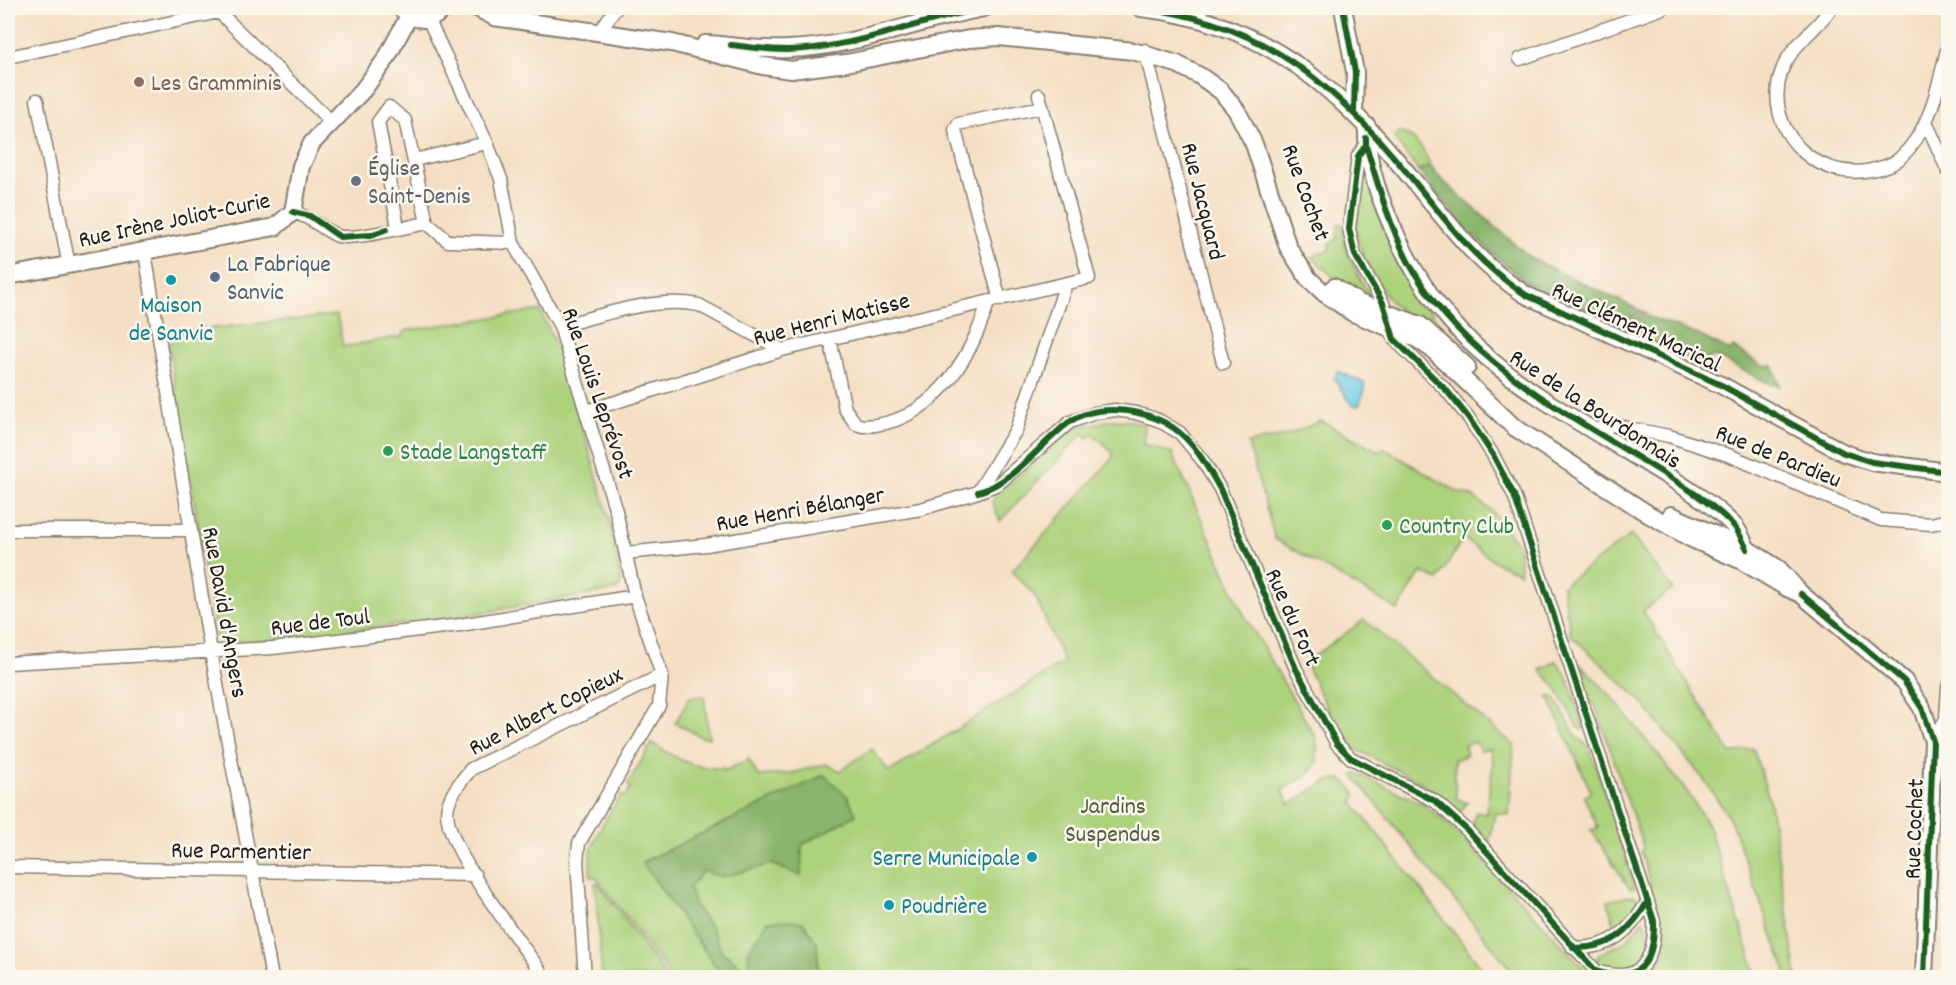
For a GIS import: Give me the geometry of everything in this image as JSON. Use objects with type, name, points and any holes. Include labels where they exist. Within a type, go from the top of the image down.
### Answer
[{"type":"street","points":[[405,12],[428,18],[444,8]]},
{"type":"street","name":"Rue Cochet","points":[[477,8],[494,17],[672,43],[763,66],[791,70],[846,63],[969,39],[999,37],[1141,52],[1172,52],[1192,60],[1228,86],[1246,107],[1259,134],[1301,260],[1338,290],[1388,321],[1420,325],[1438,339],[1522,421],[1615,482],[1743,555],[1779,569],[1801,594],[1904,681],[1922,708],[1933,741],[1924,978]]},
{"type":"street","points":[[600,31],[616,8]]},
{"type":"street","points":[[672,43],[787,50],[858,40],[940,16],[984,8]]},
{"type":"street","points":[[1141,8],[1166,10],[1260,41],[1319,79],[1367,126]]},
{"type":"street","points":[[1343,8],[1355,72],[1354,111]]},
{"type":"street","points":[[1520,59],[1663,8]]},
{"type":"street","points":[[1831,8],[1793,49],[1781,72],[1777,104],[1783,125],[1793,143],[1804,154],[1820,164],[1840,171],[1861,172],[1881,168],[1900,159],[1927,124],[1948,46]]},
{"type":"street","points":[[8,57],[217,10],[331,122]]},
{"type":"street","name":"Rue Irène Joliot-Curie","points":[[8,276],[145,253],[275,227],[293,212],[300,166],[312,144],[363,90],[386,59],[405,12]]},
{"type":"street","name":"Rue Louis Leprévost","points":[[428,18],[487,143],[501,179],[513,243],[560,326],[587,411],[626,553]]},
{"type":"street","name":"Rue Jacquard","points":[[1141,52],[1223,363]]},
{"type":"street","points":[[37,100],[69,266]]},
{"type":"street","name":"Rue Henri Matisse","points":[[587,411],[782,350],[994,301],[1089,278],[1041,101],[958,124],[955,130],[994,301]]},
{"type":"street","points":[[398,227],[378,122],[389,107],[405,120],[427,223],[448,241],[513,243]]},
{"type":"street","points":[[1927,124],[1948,171]]},
{"type":"street","name":"Rue de la Bourdonnais","points":[[1367,126],[1366,145],[1388,216],[1409,262],[1434,302],[1467,342],[1551,406],[1681,484],[1734,526],[1743,555]]},
{"type":"street","name":"Rue Clément Marical","points":[[1367,126],[1472,252],[1498,278],[1526,295],[1721,385],[1844,453],[1872,462],[1948,472]]},
{"type":"street","points":[[414,160],[487,143]]},
{"type":"street","name":"Rue du Fort","points":[[978,492],[998,484],[1070,422],[1095,413],[1115,410],[1136,413],[1158,420],[1180,433],[1203,461],[1220,489],[1296,669],[1337,744],[1351,758],[1435,801],[1467,830],[1596,971],[1614,977],[1632,974],[1648,962],[1655,942],[1654,921],[1514,495],[1493,455],[1468,417],[1447,391],[1394,339],[1388,321],[1356,255],[1349,229],[1358,156],[1366,145]]},
{"type":"street","points":[[293,212],[310,216],[340,237],[371,235],[398,227],[427,223]]},
{"type":"street","name":"Rue David d'Angers","points":[[145,253],[211,652],[272,978]]},
{"type":"street","points":[[978,492],[1016,430],[1066,284]]},
{"type":"street","points":[[830,339],[845,409],[850,418],[862,426],[889,422],[913,412],[947,385],[994,301]]},
{"type":"street","points":[[560,326],[633,309],[684,302],[699,305],[782,350]]},
{"type":"street","name":"Rue de Pardieu","points":[[1593,430],[1613,425],[1669,436],[1731,456],[1881,520],[1931,524],[1948,519]]},
{"type":"street","name":"Rue Henri Bélanger","points":[[626,553],[706,545],[921,509],[978,492]]},
{"type":"street","points":[[8,530],[191,530]]},
{"type":"street","name":"Rue Albert Copieux","points":[[585,978],[577,861],[579,843],[659,706],[662,675],[635,596],[626,553]]},
{"type":"street","name":"Rue de Toul","points":[[8,663],[273,648],[460,625],[635,596]]},
{"type":"street","name":"Rue Albert Copieux","points":[[545,978],[475,875],[453,838],[447,811],[457,786],[471,769],[662,675]]},
{"type":"street","points":[[1933,741],[1946,719],[1948,687]]},
{"type":"street","name":"Rue Parmentier","points":[[8,867],[475,875]]},
{"type":"street","points":[[1573,948],[1607,944],[1622,935],[1636,921],[1648,901]]},
{"type":"green space","points":[[1399,133],[1415,140],[1423,150],[1430,166],[1418,171],[1394,137]]},
{"type":"green space","points":[[1430,166],[1442,180],[1532,259],[1646,313],[1631,316],[1634,325],[1617,326],[1526,283],[1470,233],[1418,171]]},
{"type":"green space","points":[[1367,177],[1383,225],[1402,266],[1425,304],[1456,344],[1455,346],[1400,311],[1372,273],[1361,249],[1356,228],[1361,178]]},
{"type":"green space","points":[[1338,224],[1342,224],[1347,252],[1370,295],[1366,297],[1342,285],[1312,257],[1330,249],[1330,244],[1337,239]]},
{"type":"green space","name":"Stade Langstaff","points":[[540,310],[563,361],[609,518],[621,583],[616,590],[450,618],[269,641],[223,642],[216,637],[168,343],[179,340],[178,332],[337,315],[343,347],[403,336],[403,332],[409,330]]},
{"type":"green space","points":[[1647,316],[1698,335],[1730,351],[1733,347],[1763,366],[1773,365],[1780,386],[1770,384],[1715,356],[1707,359],[1704,365],[1622,329],[1639,329],[1634,318]]},
{"type":"green space","name":"Jardins Suspendus","points":[[1113,420],[1132,421],[1145,425],[1143,444],[1172,453],[1242,611],[1316,738],[1315,765],[1306,775],[1282,790],[1290,804],[1331,780],[1345,781],[1356,794],[1353,803],[1489,977],[672,977],[596,877],[591,877],[591,854],[597,834],[621,795],[625,797],[631,788],[627,785],[652,743],[686,762],[703,767],[724,768],[725,771],[749,759],[758,776],[792,773],[825,764],[840,771],[872,749],[889,772],[1064,662],[1035,596],[1012,571],[1112,459],[1113,452],[1093,434],[1088,438],[1083,433],[1000,521],[992,502],[1074,428]]},
{"type":"green space","name":"Country Club","points":[[1321,421],[1380,452],[1383,448],[1456,491],[1472,496],[1493,512],[1519,546],[1520,573],[1497,563],[1463,538],[1438,580],[1421,572],[1398,610],[1275,539],[1248,443],[1285,436]]},
{"type":"green space","points":[[1631,535],[1673,589],[1643,611],[1731,754],[1753,748],[1769,799],[1797,977],[1788,977],[1730,819],[1705,781],[1639,699],[1571,635],[1562,586]]},
{"type":"green space","points":[[1364,620],[1514,745],[1509,815],[1495,813],[1489,843],[1472,824],[1476,812],[1486,814],[1493,764],[1490,749],[1480,750],[1476,742],[1464,745],[1467,755],[1454,760],[1456,798],[1467,803],[1457,815],[1444,804],[1446,800],[1420,782],[1354,748],[1342,738],[1305,663]]},
{"type":"green space","points":[[1556,661],[1574,694],[1583,730],[1578,727],[1555,686],[1540,670]]},
{"type":"green space","points":[[1581,665],[1612,697],[1688,793],[1708,825],[1756,974],[1744,974],[1744,978],[1646,977],[1664,956],[1667,929],[1661,921],[1641,852],[1643,846],[1595,705],[1590,702],[1578,666]]},
{"type":"green space","points":[[704,696],[709,738],[702,737],[675,723],[690,697]]},
{"type":"green space","points":[[1548,696],[1554,697],[1577,737],[1590,748],[1635,888],[1630,889],[1591,830],[1598,828],[1584,797],[1591,792]]},
{"type":"green space","points":[[1356,773],[1425,805],[1458,833],[1592,977],[1517,977],[1353,775]]},
{"type":"green space","points":[[824,775],[848,797],[856,815],[802,845],[801,876],[772,864],[722,877],[703,871],[689,888],[696,907],[713,931],[722,952],[750,972],[748,952],[768,921],[793,920],[804,923],[817,943],[819,977],[723,977],[642,862]]},
{"type":"green space","points":[[595,883],[598,883],[667,977],[602,977]]},
{"type":"green space","points":[[1634,895],[1637,898],[1634,911],[1616,932],[1608,901]]},
{"type":"green space","points":[[1643,920],[1648,932],[1649,943],[1647,953],[1641,961],[1623,969],[1599,966],[1597,959],[1599,954],[1625,942]]},
{"type":"water","points":[[1338,371],[1364,383],[1365,390],[1359,406],[1352,405],[1334,378]]},
{"type":"cycle path","points":[[731,45],[779,50],[836,45],[984,8]]},
{"type":"cycle path","points":[[1141,8],[1186,16],[1227,28],[1264,45],[1298,66],[1330,91],[1359,119],[1480,258],[1526,295],[1721,385],[1844,453],[1872,462],[1948,472]]},
{"type":"cycle path","points":[[1343,8],[1355,72],[1354,111]]},
{"type":"cycle path","points":[[1366,138],[1366,145],[1380,190],[1401,247],[1429,294],[1453,324],[1479,350],[1539,396],[1675,480],[1713,507],[1734,526],[1747,549]]},
{"type":"cycle path","points":[[978,492],[1015,472],[1057,432],[1080,416],[1110,410],[1125,411],[1141,413],[1169,425],[1192,445],[1220,489],[1296,669],[1337,744],[1351,758],[1435,801],[1467,830],[1596,971],[1611,975],[1624,975],[1642,967],[1652,948],[1654,921],[1514,495],[1493,455],[1468,417],[1447,391],[1394,339],[1383,303],[1355,255],[1349,229],[1358,156],[1366,145]]},
{"type":"cycle path","points":[[293,212],[310,216],[340,237],[371,235],[387,229]]},
{"type":"cycle path","points":[[1801,594],[1904,681],[1922,708],[1933,741],[1924,978]]},
{"type":"cycle path","points":[[1573,948],[1598,945],[1618,936],[1634,922],[1648,901]]},
{"type":"place","name":"Les Gramminis","points":[[139,82]]},
{"type":"place","name":"Église Saint-Denis","points":[[356,181]]},
{"type":"place","name":"La Fabrique Sanvic","points":[[215,277]]},
{"type":"place","name":"Maison de Sanvic","points":[[171,280]]},
{"type":"place","name":"Stade Langstaff","points":[[388,451]]},
{"type":"place","name":"Country Club","points":[[1387,525]]},
{"type":"place","name":"Serre Municipale","points":[[1032,857]]},
{"type":"place","name":"Poudrière","points":[[889,905]]}]
